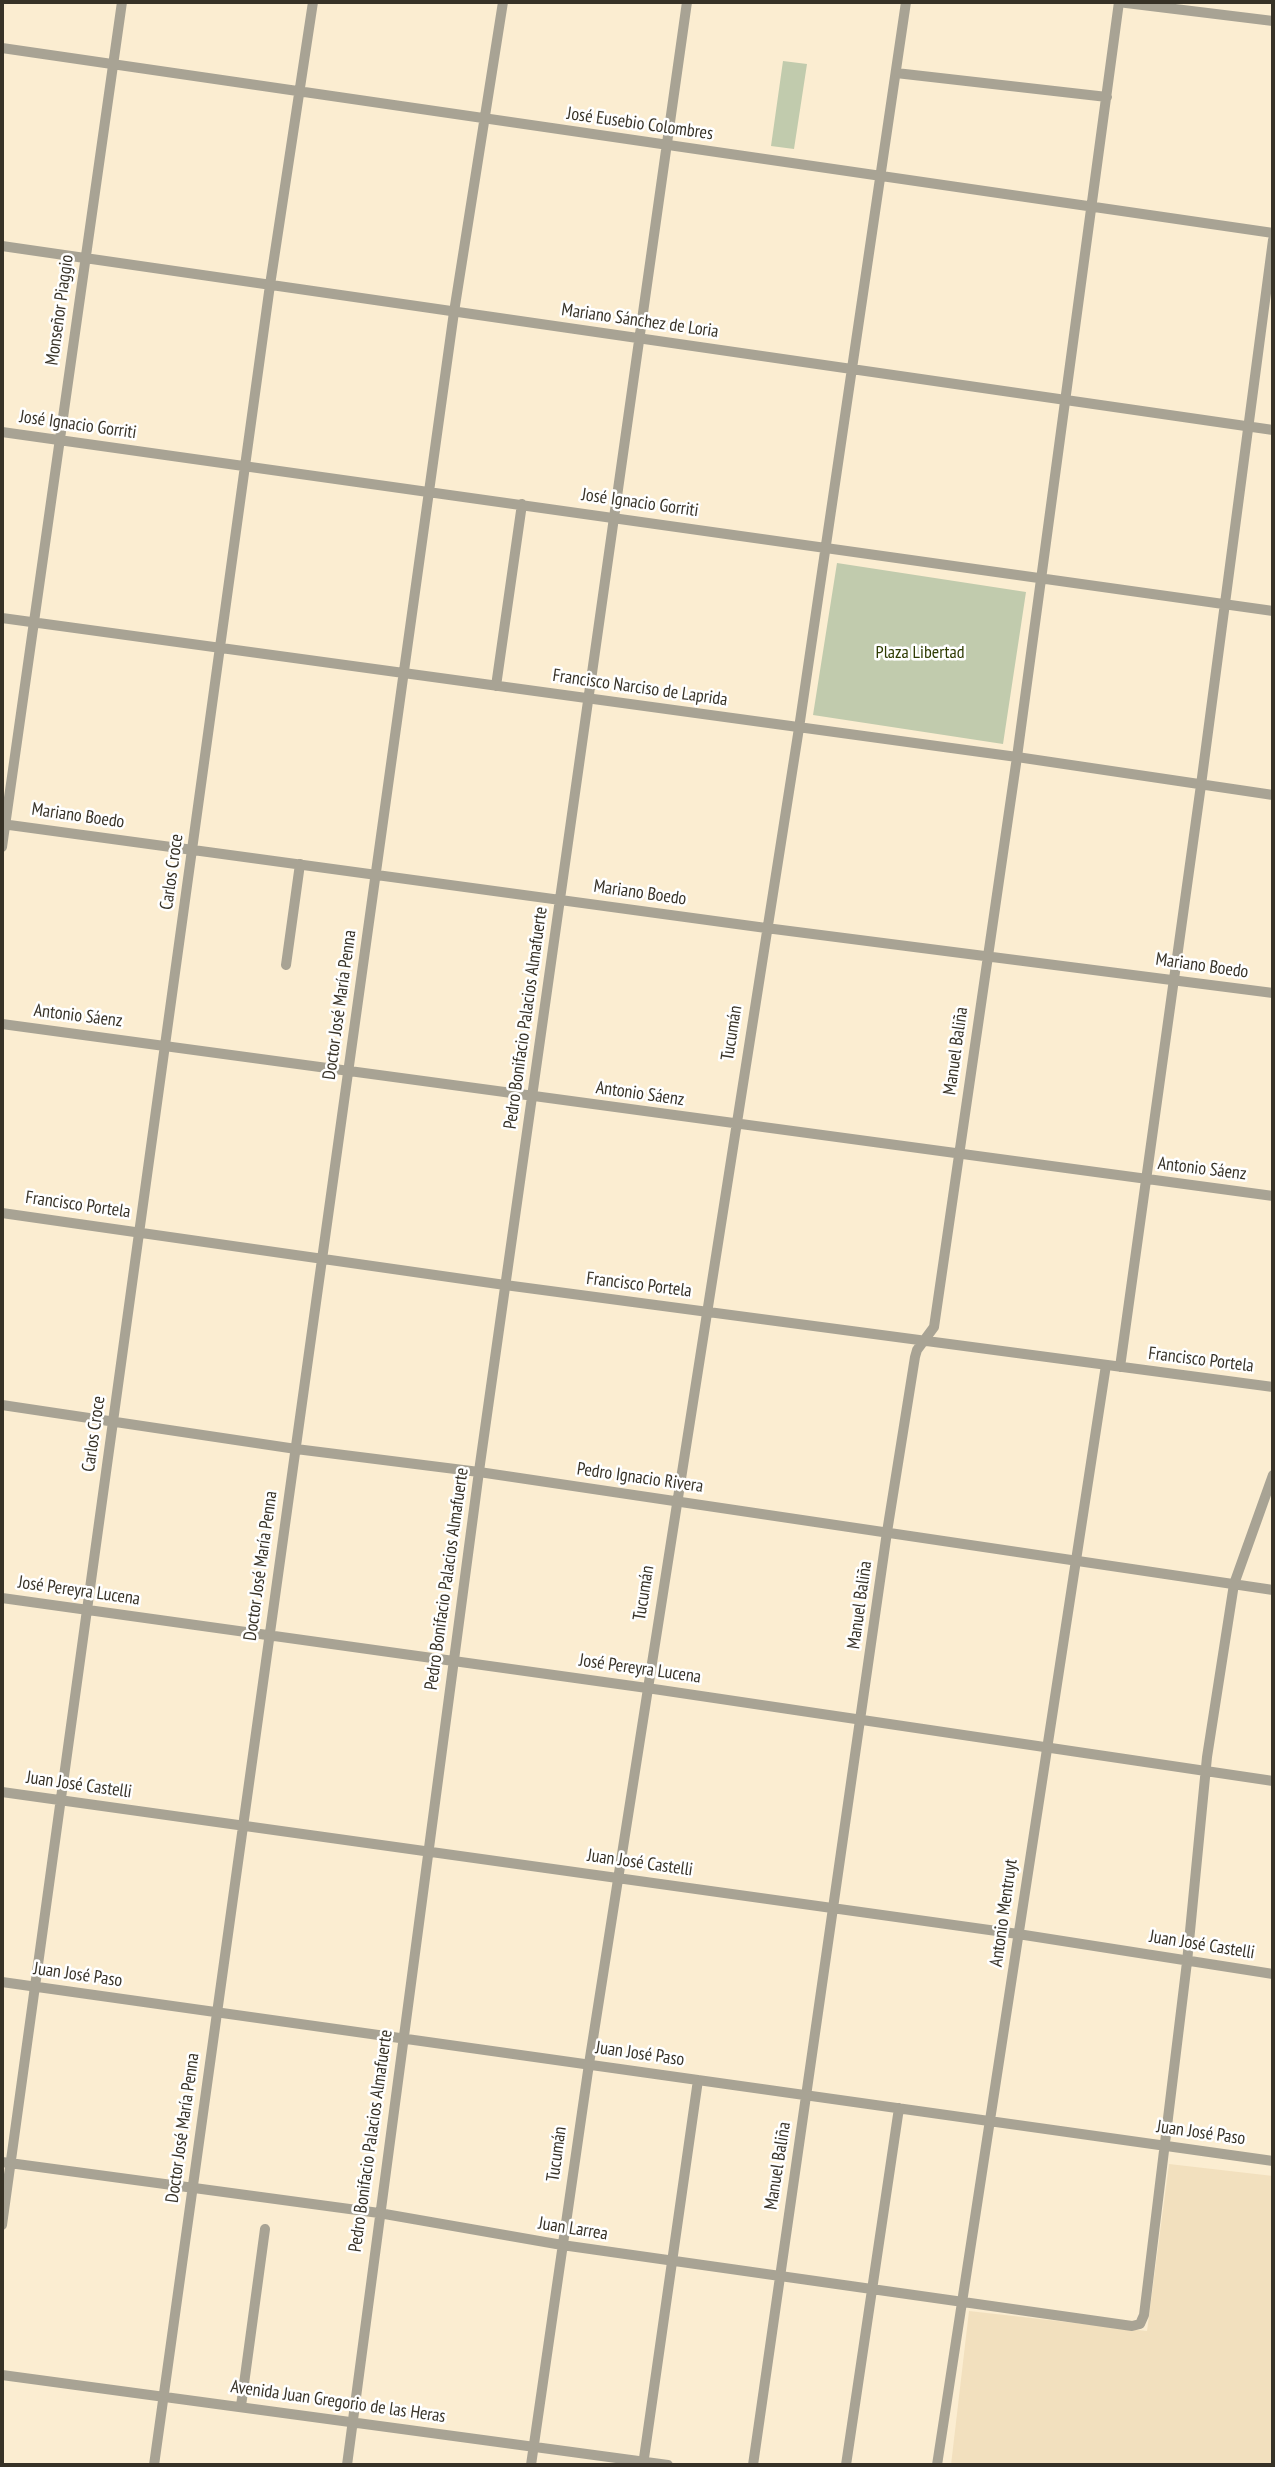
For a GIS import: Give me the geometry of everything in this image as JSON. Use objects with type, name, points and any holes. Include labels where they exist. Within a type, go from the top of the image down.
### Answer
[{"type":"street","name":"Monseñor Piaggio","points":[[2,847],[3,824],[122,2]]},
{"type":"street","name":"Carlos Croce","points":[[2,2225],[6,2163],[35,1986],[270,285],[313,2]]},
{"type":"street","name":"Doctor José María Penna","points":[[154,2465],[454,312],[503,2]]},
{"type":"street","name":"Pedro Bonifacio Palacios Almafuerte","points":[[347,2465],[479,1472],[687,2]]},
{"type":"street","name":"Tucumán","points":[[531,2465],[647,1688],[799,728],[906,2]]},
{"type":"street","points":[[1118,2],[1273,21]]},
{"type":"street","name":"Manuel Baliña","points":[[752,2465],[862,1720],[887,1532],[915,1357],[923,1340],[934,1327],[960,1153],[1017,757],[1118,2]]},
{"type":"street","name":"José Eusebio Colombres","points":[[2,48],[299,89],[1273,233]]},
{"type":"street","points":[[896,73],[1107,97]]},
{"type":"street","points":[[1120,1367],[1250,427],[1273,240]]},
{"type":"street","name":"Mariano Sánchez de Loria","points":[[2,246],[1273,430]]},
{"type":"street","name":"José Ignacio Gorriti","points":[[2,432],[1041,576],[1273,611]]},
{"type":"street","points":[[496,686],[522,504]]},
{"type":"street","name":"Francisco Narciso de Laprida","points":[[2,618],[1017,757],[1273,795]]},
{"type":"street","name":"Mariano Boedo","points":[[3,824],[766,928],[1273,993]]},
{"type":"street","points":[[286,965],[300,864]]},
{"type":"street","name":"Antonio Sáenz","points":[[2,1024],[1273,1196]]},
{"type":"street","name":"Francisco Portela","points":[[2,1213],[505,1285],[1273,1387]]},
{"type":"street","name":"Antonio Mentruyt","points":[[937,2465],[992,2121],[1046,1746],[1106,1365]]},
{"type":"street","name":"Pedro Ignacio Rivera","points":[[2,1405],[296,1449],[479,1472],[1273,1590]]},
{"type":"street","points":[[1164,2145],[1187,1962],[1206,1769],[1234,1584],[1273,1475]]},
{"type":"street","name":"José Pereyra Lucena","points":[[2,1598],[647,1688],[1273,1781]]},
{"type":"street","name":"Juan José Castelli","points":[[2,1792],[1018,1934],[1273,1974]]},
{"type":"street","name":"Juan José Paso","points":[[2,1982],[1273,2161]]},
{"type":"street","points":[[643,2463],[698,2080]]},
{"type":"street","points":[[845,2465],[899,2108]]},
{"type":"street","name":"Juan Larrea","points":[[6,2163],[379,2213],[562,2245],[1132,2326],[1140,2324],[1144,2315],[1164,2145]]},
{"type":"street","points":[[242,2406],[265,2229]]},
{"type":"street","name":"Avenida Juan Gregorio de las Heras","points":[[2,2375],[668,2465]]},
{"type":"shaded area","points":[[1169,2164],[1273,2176],[1273,2465],[951,2465],[969,2311],[1147,2331]]},
{"type":"green space","points":[[783,61],[807,64],[794,149],[771,146]]},
{"type":"green space","name":"Plaza Libertad","points":[[837,563],[1026,592],[1003,744],[813,715]]}]
